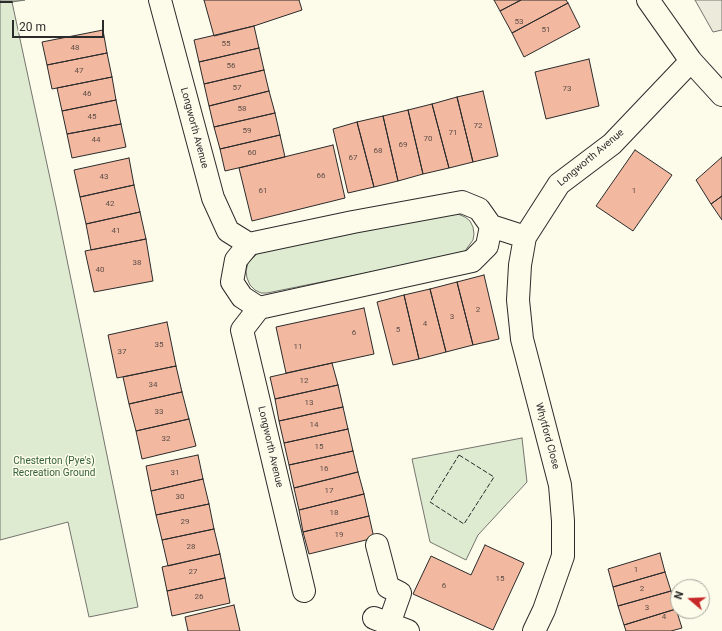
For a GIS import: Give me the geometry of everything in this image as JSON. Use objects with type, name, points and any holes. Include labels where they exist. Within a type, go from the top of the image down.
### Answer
[{"type":"street","name":"Longworth Avenue","points":[[160,0],[213,198],[228,231],[248,244]]},
{"type":"street","points":[[648,0],[691,61],[722,95]]},
{"type":"street","name":"Longworth Avenue","points":[[525,237],[558,184],[612,144],[691,61]]},
{"type":"street","points":[[491,226],[486,246],[472,261],[259,308],[242,297],[232,282],[236,260],[248,244],[353,222],[462,202],[479,209],[491,226],[525,237]]},
{"type":"street","name":"Whytford Close","points":[[525,237],[520,265],[518,300],[522,339],[560,485],[563,521],[563,556],[544,610],[534,631]]},
{"type":"street","name":"Longworth Avenue","points":[[259,308],[242,330],[304,591]]},
{"type":"street","points":[[377,545],[388,587],[400,593],[390,624]]},
{"type":"green space","name":"Chesterton (Pye's) Recreation Ground","points":[[0,0],[25,0],[12,2],[56,206],[138,607],[89,617],[68,522],[0,540]]},
{"type":"green space","points":[[451,213],[465,217],[470,221],[473,227],[473,240],[465,251],[460,254],[267,293],[261,293],[255,290],[250,285],[247,278],[246,271],[248,263],[258,253]]},
{"type":"green space","points":[[522,438],[527,482],[478,535],[466,560],[430,542],[412,459]]},
{"type":"shaded area","points":[[695,0],[722,0],[722,30],[713,32]]},
{"type":"building","points":[[204,0],[299,0],[302,10],[254,26],[214,36]]},
{"type":"building","points":[[494,0],[521,0],[500,11]]},
{"type":"building","points":[[521,0],[566,0],[568,3],[512,33],[500,11]]},
{"type":"building","points":[[568,3],[580,27],[524,57],[512,33]]},
{"type":"building","points":[[254,26],[259,48],[199,62],[194,40]]},
{"type":"building","points":[[103,30],[107,53],[47,65],[42,42]]},
{"type":"building","points":[[259,48],[264,70],[204,84],[199,62]]},
{"type":"building","points":[[107,53],[112,77],[52,89],[47,65]]},
{"type":"building","points":[[589,59],[599,106],[546,119],[535,72]]},
{"type":"building","points":[[264,70],[269,91],[209,106],[204,84]]},
{"type":"building","points":[[112,77],[116,100],[62,111],[57,88]]},
{"type":"building","points":[[269,91],[275,113],[214,127],[209,106]]},
{"type":"building","points":[[483,91],[498,156],[473,162],[457,97]]},
{"type":"building","points":[[457,97],[473,162],[449,168],[432,104]]},
{"type":"building","points":[[116,100],[121,124],[67,134],[62,111]]},
{"type":"building","points":[[432,104],[449,168],[423,174],[408,110]]},
{"type":"building","points":[[408,110],[423,174],[398,181],[383,116]]},
{"type":"building","points":[[275,113],[280,135],[220,149],[214,127]]},
{"type":"building","points":[[383,116],[398,181],[374,187],[357,122]]},
{"type":"building","points":[[357,122],[374,187],[348,193],[333,129]]},
{"type":"building","points":[[121,124],[126,147],[72,158],[67,134]]},
{"type":"building","points":[[280,135],[285,157],[225,171],[220,149]]},
{"type":"building","points":[[333,145],[345,198],[252,221],[239,168]]},
{"type":"building","points":[[635,150],[672,175],[633,231],[596,206]]},
{"type":"building","points":[[722,157],[722,196],[711,204],[696,180]]},
{"type":"building","points":[[129,158],[134,185],[80,197],[74,170]]},
{"type":"building","points":[[134,185],[140,212],[86,224],[80,197]]},
{"type":"building","points":[[722,196],[722,220],[711,204]]},
{"type":"building","points":[[140,212],[146,239],[91,250],[86,224]]},
{"type":"building","points":[[146,239],[153,281],[94,292],[85,251]]},
{"type":"building","points":[[484,275],[499,339],[473,345],[457,282]]},
{"type":"building","points":[[457,282],[473,345],[446,352],[430,289]]},
{"type":"building","points":[[430,289],[446,352],[419,359],[404,295]]},
{"type":"building","points":[[404,295],[419,359],[393,365],[377,302]]},
{"type":"building","points":[[364,308],[374,354],[286,373],[276,327]]},
{"type":"building","points":[[167,322],[176,366],[117,378],[108,335]]},
{"type":"building","points":[[332,363],[338,385],[275,399],[270,377]]},
{"type":"building","points":[[176,366],[182,392],[129,404],[123,377]]},
{"type":"building","points":[[338,385],[343,407],[279,421],[275,399]]},
{"type":"building","points":[[182,392],[189,419],[136,431],[129,404]]},
{"type":"building","points":[[343,407],[348,429],[284,443],[279,421]]},
{"type":"building","points":[[189,419],[196,446],[142,459],[136,431]]},
{"type":"building","points":[[348,429],[353,451],[289,465],[284,443]]},
{"type":"building","points":[[353,451],[358,472],[294,488],[289,465]]},
{"type":"building","points":[[198,455],[203,479],[151,491],[146,466]]},
{"type":"building","points":[[358,472],[364,494],[299,510],[294,488]]},
{"type":"building","points":[[203,479],[209,504],[156,515],[151,491]]},
{"type":"building","points":[[364,494],[369,516],[303,532],[299,510]]},
{"type":"building","points":[[209,504],[214,529],[162,540],[156,515]]},
{"type":"building","points":[[369,516],[374,538],[309,554],[303,532]]},
{"type":"building","points":[[214,529],[220,554],[168,566],[162,540]]},
{"type":"building","points":[[485,545],[524,563],[493,630],[413,594],[431,556],[471,575]]},
{"type":"building","points":[[660,553],[665,572],[613,587],[608,569]]},
{"type":"building","points":[[220,554],[225,578],[167,591],[162,567]]},
{"type":"building","points":[[665,572],[670,591],[618,606],[613,587]]},
{"type":"building","points":[[225,578],[230,603],[172,616],[167,591]]},
{"type":"building","points":[[670,591],[670,611],[624,625],[618,606]]},
{"type":"building","points":[[234,605],[240,631],[188,631],[185,617]]},
{"type":"building","points":[[670,611],[670,619],[679,619],[682,628],[671,631],[626,631],[624,625]]},
{"type":"fence","points":[[459,455],[494,477],[464,524],[430,502],[459,455]]},
{"type":"wall","points":[[0,2],[12,2]]}]
